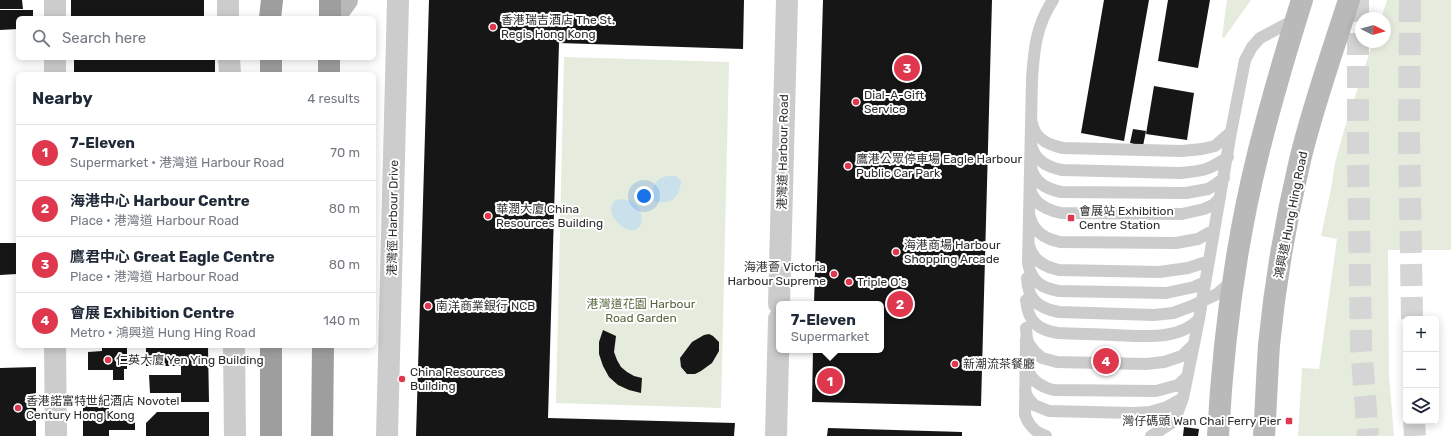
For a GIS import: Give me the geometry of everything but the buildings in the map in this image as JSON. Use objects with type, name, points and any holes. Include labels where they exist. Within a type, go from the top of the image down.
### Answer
[{"type":"highway","points":[[270,16],[272,0]]},
{"type":"highway","points":[[330,0],[330,16]]},
{"type":"highway","points":[[270,72],[271,60]]},
{"type":"highway","points":[[329,60],[329,72]]},
{"type":"highway","points":[[271,348],[271,436]]},
{"type":"highway","points":[[322,436],[323,348]]},
{"type":"main road","points":[[335,16],[347,0]]},
{"type":"main road","name":"鴻興道 Hung Hing Road","points":[[1264,436],[1272,325],[1278,276],[1290,208],[1300,159],[1316,101],[1349,0]]},
{"type":"main road","points":[[1218,436],[1223,360],[1233,280],[1257,156],[1299,9]]},
{"type":"street","points":[[55,0],[55,16]]},
{"type":"street","points":[[228,0],[228,16]]},
{"type":"street","name":"港灣徑 Harbour Drive","points":[[387,436],[398,0]]},
{"type":"street","name":"港灣道 Harbour Road","points":[[779,301],[787,0]]},
{"type":"street","points":[[55,60],[55,72]]},
{"type":"street","points":[[229,60],[230,72]]},
{"type":"street","points":[[55,348],[56,436]]},
{"type":"street","points":[[234,348],[235,436]]},
{"type":"street","points":[[776,436],[778,353]]},
{"type":"lane","points":[[1053,0],[1041,21],[1034,49],[1031,147],[1039,160],[1054,168],[1062,170],[1180,173],[1200,172],[1212,168],[1228,157]]},
{"type":"lane","points":[[1151,436],[1170,424],[1176,417],[1183,398],[1199,319],[1245,60],[1260,38],[1299,9]]},
{"type":"lane","points":[[1031,114],[1032,125],[1037,134],[1048,144],[1063,148],[1182,151],[1202,150],[1215,146],[1231,132]]},
{"type":"lane","points":[[1031,136],[1024,411],[1027,420],[1034,430],[1046,436]]},
{"type":"lane","points":[[1030,158],[1032,174],[1038,182],[1047,188],[1061,192],[1186,193],[1208,189],[1224,178]]},
{"type":"lane","points":[[1029,179],[1030,190],[1035,199],[1046,209],[1061,213],[1182,214],[1204,209],[1212,205],[1220,198]]},
{"type":"lane","points":[[1029,208],[1030,219],[1034,228],[1045,237],[1060,242],[1176,243],[1198,239],[1214,230]]},
{"type":"lane","points":[[1028,236],[1029,247],[1034,256],[1045,266],[1059,270],[1159,272],[1188,268],[1209,261]]},
{"type":"lane","points":[[1028,257],[1030,272],[1036,281],[1044,287],[1059,291],[1166,293],[1194,287],[1205,282]]},
{"type":"lane","points":[[1027,278],[1028,292],[1032,299],[1044,308],[1058,312],[1154,315],[1173,313],[1201,302],[1218,294],[1233,280]]},
{"type":"lane","points":[[1026,300],[1028,311],[1035,324],[1043,330],[1058,334],[1158,335],[1190,327],[1199,319]]},
{"type":"lane","points":[[1026,328],[1027,339],[1034,352],[1042,358],[1057,362],[1146,364],[1164,362],[1182,356],[1193,346]]},
{"type":"lane","points":[[1025,362],[1029,373],[1036,382],[1045,388],[1054,390],[1156,391],[1178,385],[1187,377]]},
{"type":"lane","points":[[1024,389],[1028,398],[1034,404],[1049,411],[1150,412],[1167,407],[1183,398]]},
{"type":"green space","points":[[1227,0],[1251,0],[1224,38],[1222,37]]},
{"type":"green space","points":[[1387,0],[1451,0],[1451,250],[1388,250],[1389,375],[1394,436],[1298,436],[1302,368],[1319,369],[1337,239],[1321,236],[1335,163],[1345,127],[1371,48],[1391,48],[1391,12],[1383,12]]},
{"type":"green space","name":"港灣道花園 Harbour Road Garden","points":[[564,57],[729,62],[721,408],[556,403]]},
{"type":"water","points":[[668,176],[676,176],[681,181],[679,192],[669,201],[654,201],[653,188],[660,179]]},
{"type":"water","points":[[620,199],[635,204],[641,213],[642,221],[636,229],[626,229],[617,222],[613,216],[611,207],[614,201]]},
{"type":"tunnel","points":[[1358,0],[1358,153],[1361,346],[1368,436]]},
{"type":"tunnel","points":[[1410,0],[1409,136],[1412,316]]},
{"type":"tunnel","points":[[1414,424],[1415,436]]},
{"type":"place","name":"香港瑞吉酒店 The St. Regis Hong Kong","points":[[493,27]]},
{"type":"place","name":"鷹君中心 Great Eagle Centre","points":[[907,68]]},
{"type":"place","name":"Dial-A-Gift Service","points":[[856,102]]},
{"type":"place","name":"鷹港公眾停車場 Eagle Harbour Public Car Park","points":[[848,166]]},
{"type":"place","name":"華潤大廈 China Resources Building","points":[[488,216]]},
{"type":"place","name":"會展站 Exhibition Centre Station","points":[[1071,218]]},
{"type":"place","name":"海港商場 Harbour Shopping Arcade","points":[[896,252]]},
{"type":"place","name":"海港薈 Victoria Harbour Supreme","points":[[834,274]]},
{"type":"place","name":"Triple O‘s","points":[[849,282]]},
{"type":"place","name":"海港中心 Harbour Centre","points":[[900,304]]},
{"type":"place","name":"南洋商業銀行 NCB","points":[[428,306]]},
{"type":"place","name":"仁英大廈 Yen Ying Building","points":[[108,360]]},
{"type":"place","name":"會展 Exhibition Centre","points":[[1106,361]]},
{"type":"place","name":"新潮流茶餐廳","points":[[955,364]]},
{"type":"place","name":"China Resources Building","points":[[402,379]]},
{"type":"place","name":"7-Eleven","points":[[830,381]]},
{"type":"place","name":"香港諾富特世紀酒店 Novotel Century Hong Kong","points":[[18,408]]},
{"type":"place","name":"灣仔碼頭 Wan Chai Ferry Pier","points":[[1289,421]]}]
